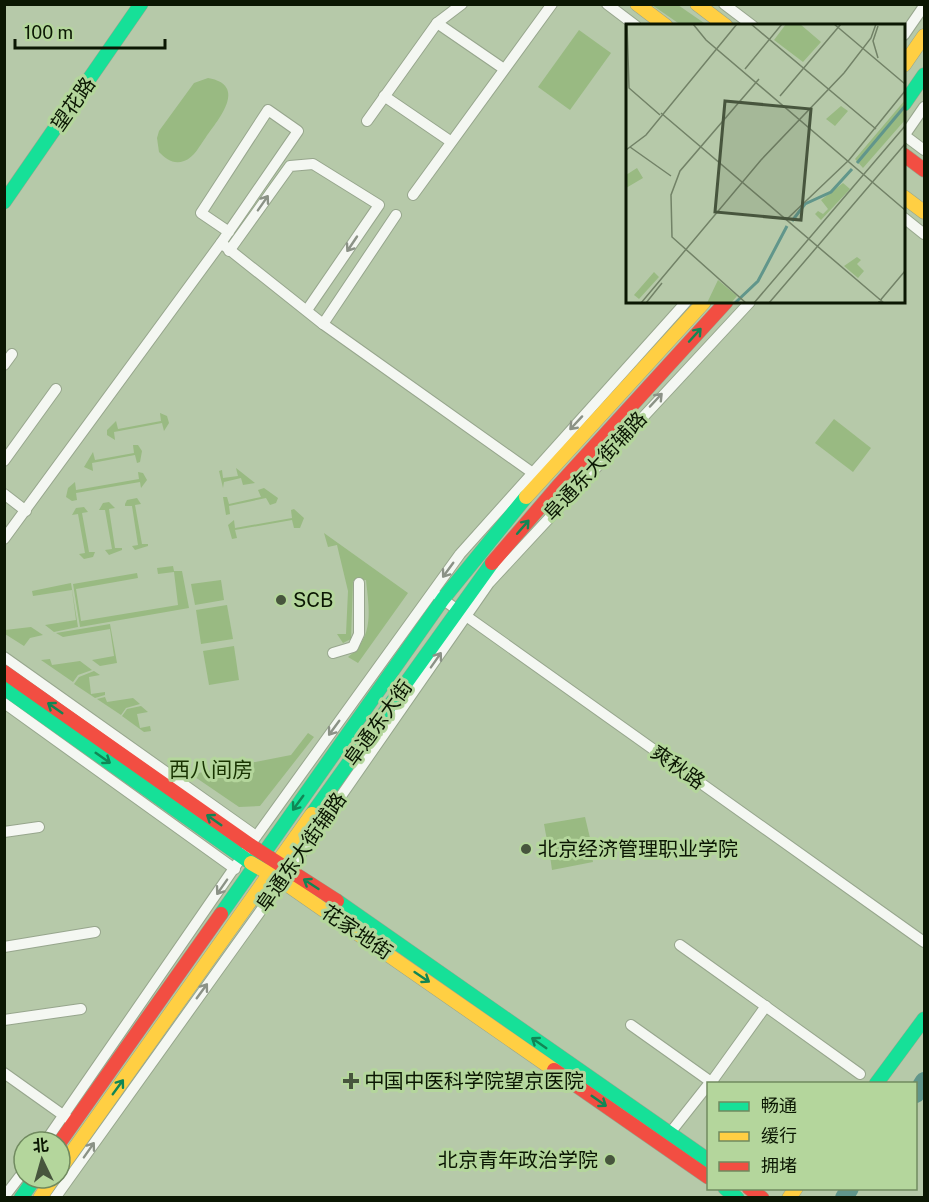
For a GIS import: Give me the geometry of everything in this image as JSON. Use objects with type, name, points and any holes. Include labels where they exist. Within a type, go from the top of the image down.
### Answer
[{"type":"main road","name":"望花路","points":[[4,202],[141,4]]},
{"type":"main road","points":[[637,4],[663,24]]},
{"type":"main road","points":[[698,4],[723,24]]},
{"type":"main road","points":[[905,62],[924,36]]},
{"type":"main road","points":[[905,101],[924,75]]},
{"type":"main road","points":[[905,156],[924,170]]},
{"type":"main road","points":[[905,198],[924,212]]},
{"type":"main road","name":"阜通东大街","points":[[65,1130],[69,1119],[247,854],[263,852],[437,596],[489,539],[537,476],[703,303]]},
{"type":"main road","name":"阜通东大街","points":[[72,1152],[280,872],[462,614],[482,575],[509,542],[725,303]]},
{"type":"main road","name":"花家地街","points":[[4,672],[247,854]]},
{"type":"main road","name":"花家地街","points":[[4,688],[247,854],[280,872],[707,1159]]},
{"type":"main road","name":"花家地街","points":[[263,852],[280,872],[707,1176]]},
{"type":"main road","points":[[877,1082],[924,1019]]},
{"type":"street","points":[[367,121],[437,23],[462,4]]},
{"type":"street","points":[[413,195],[450,141],[552,4]]},
{"type":"street","points":[[607,4],[633,24]]},
{"type":"street","points":[[724,4],[750,24]]},
{"type":"street","points":[[905,32],[922,6]]},
{"type":"street","points":[[437,23],[504,69]]},
{"type":"street","points":[[384,96],[450,141]]},
{"type":"street","points":[[905,135],[924,107]]},
{"type":"street","points":[[225,247],[229,232],[298,131],[268,110],[201,213],[229,232]]},
{"type":"street","points":[[905,137],[924,150]]},
{"type":"street","points":[[4,539],[225,247],[290,166],[313,164],[379,205],[307,310]]},
{"type":"street","points":[[323,324],[396,215]]},
{"type":"street","points":[[905,220],[924,234]]},
{"type":"street","points":[[225,247],[323,324],[537,476],[685,303]]},
{"type":"street","name":"阜通东大街辅路","points":[[462,614],[550,514],[749,303]]},
{"type":"street","points":[[4,365],[12,354]]},
{"type":"street","points":[[4,462],[56,389]]},
{"type":"street","points":[[4,494],[26,511]]},
{"type":"street","points":[[333,653],[353,647],[359,634],[359,583]]},
{"type":"street","points":[[247,854],[350,697],[437,596]]},
{"type":"street","name":"爽秋路","points":[[437,596],[924,942]]},
{"type":"street","points":[[4,657],[247,854]]},
{"type":"street","points":[[4,703],[247,854]]},
{"type":"street","points":[[4,832],[39,827]]},
{"type":"street","name":"阜通东大街辅路","points":[[55,1197],[280,872]]},
{"type":"street","points":[[4,947],[95,932]]},
{"type":"street","points":[[680,945],[860,1074]]},
{"type":"street","points":[[712,1082],[766,1006]]},
{"type":"street","points":[[4,1020],[81,1008]]},
{"type":"street","points":[[631,1025],[710,1082]]},
{"type":"street","points":[[4,1073],[69,1119],[58,1130]]},
{"type":"street","points":[[670,1133],[707,1088]]},
{"type":"green space","points":[[652,5],[678,5],[706,24],[680,24]]},
{"type":"green space","points":[[579,30],[611,53],[570,110],[538,87]]},
{"type":"green space","points":[[208,78],[220,82],[226,88],[227,103],[223,112],[191,157],[180,162],[170,161],[159,152],[157,138],[159,131],[194,83]]},
{"type":"green space","points":[[160,413],[167,416],[169,423],[164,431],[162,423],[114,432],[115,440],[107,435],[107,430],[116,421],[118,429],[161,421]]},
{"type":"green space","points":[[834,419],[871,448],[853,472],[815,443]]},
{"type":"green space","points":[[133,445],[138,445],[142,451],[140,462],[137,463],[135,455],[92,463],[93,471],[84,467],[93,452],[95,460],[134,453]]},
{"type":"green space","points":[[236,468],[255,483],[243,485],[241,478],[224,482],[223,488],[219,471],[222,470],[223,478],[238,476]]},
{"type":"green space","points":[[138,472],[143,473],[147,480],[141,488],[140,482],[76,493],[77,500],[72,501],[66,497],[68,488],[75,482],[76,490],[139,479]]},
{"type":"green space","points":[[264,488],[278,498],[276,503],[270,505],[266,498],[229,506],[230,514],[226,515],[223,497],[227,497],[229,504],[261,497],[258,490]]},
{"type":"green space","points":[[137,498],[141,504],[135,505],[142,544],[148,544],[148,546],[135,550],[132,546],[138,545],[132,506],[125,506],[125,504],[127,500]]},
{"type":"green space","points":[[109,502],[115,508],[109,509],[115,548],[122,548],[122,550],[109,555],[105,550],[112,549],[105,510],[99,510],[103,503]]},
{"type":"green space","points":[[84,507],[88,512],[82,513],[89,552],[95,552],[93,557],[84,559],[79,554],[85,553],[78,514],[72,515],[76,508]]},
{"type":"green space","points":[[294,509],[304,518],[300,528],[294,528],[292,520],[235,530],[237,538],[232,539],[228,525],[234,520],[235,528],[292,518],[291,510]]},
{"type":"green space","points":[[324,533],[408,593],[358,663],[348,657],[363,641],[366,631],[369,612],[366,580],[353,581],[351,639],[343,643],[337,634],[346,634],[348,591],[337,545],[328,547]]},
{"type":"green space","points":[[173,566],[174,571],[182,571],[189,608],[80,627],[73,584],[137,573],[138,578],[76,589],[81,621],[178,605],[174,572],[158,574],[157,568]]},
{"type":"green space","points":[[221,580],[224,600],[195,605],[191,584]]},
{"type":"green space","points":[[71,583],[78,627],[54,632],[45,625],[76,620],[72,590],[33,596],[32,591]]},
{"type":"green space","points":[[227,605],[233,639],[201,644],[196,610]]},
{"type":"green space","points":[[110,624],[117,663],[100,666],[92,660],[114,656],[110,629],[63,637],[56,633]]},
{"type":"green space","points":[[31,627],[43,635],[30,638],[24,646],[5,634],[5,630]]},
{"type":"green space","points":[[234,646],[239,680],[209,685],[203,651]]},
{"type":"green space","points":[[50,659],[52,665],[80,661],[92,670],[78,675],[73,682],[41,660]]},
{"type":"green space","points":[[94,671],[100,675],[89,677],[91,694],[105,692],[105,695],[95,698],[74,684],[79,677]]},
{"type":"green space","points":[[105,697],[107,702],[133,698],[140,704],[126,708],[121,715],[97,699]]},
{"type":"green space","points":[[141,706],[148,712],[137,714],[140,728],[150,726],[151,731],[144,732],[122,716],[127,709]]},
{"type":"green space","points":[[308,733],[314,737],[260,806],[239,807],[195,777],[198,773],[291,755]]},
{"type":"green space","points":[[585,817],[590,838],[548,846],[544,824]]},
{"type":"green space","points":[[589,841],[593,862],[552,870],[549,849]]},
{"type":"waterway","points":[[917,1092],[924,1081]]},
{"type":"waterway","points":[[844,1198],[849,1190]]},
{"type":"traffic: fast","points":[[4,202],[141,4]]},
{"type":"traffic: fast","points":[[905,103],[924,75]]},
{"type":"traffic: fast","points":[[221,914],[443,599],[526,497]]},
{"type":"traffic: fast","points":[[312,814],[492,563]]},
{"type":"traffic: fast","points":[[4,688],[251,863]]},
{"type":"traffic: fast","points":[[337,901],[707,1159]]},
{"type":"traffic: fast","points":[[877,1082],[924,1019]]},
{"type":"traffic: fast","points":[[21,1198],[27,1190]]},
{"type":"traffic: fast","points":[[727,1190],[737,1198]]},
{"type":"traffic: slow","points":[[637,4],[663,24]]},
{"type":"traffic: slow","points":[[697,4],[723,24]]},
{"type":"traffic: slow","points":[[905,64],[924,36]]},
{"type":"traffic: slow","points":[[905,198],[924,212]]},
{"type":"traffic: slow","points":[[526,497],[703,303]]},
{"type":"traffic: slow","points":[[72,1152],[312,814]]},
{"type":"traffic: slow","points":[[251,863],[282,881],[554,1070]]},
{"type":"traffic: slow","points":[[40,1198],[45,1190]]},
{"type":"traffic: slow","points":[[789,1198],[795,1190]]},
{"type":"traffic: jam","points":[[905,156],[924,170]]},
{"type":"traffic: jam","points":[[492,563],[559,485],[725,303]]},
{"type":"traffic: jam","points":[[4,672],[250,845],[337,901]]},
{"type":"traffic: jam","points":[[68,1130],[221,914]]},
{"type":"traffic: jam","points":[[554,1070],[707,1176]]},
{"type":"traffic: jam","points":[[752,1190],[762,1198]]},
{"type":"place","name":"SCB","points":[[281,600]]},
{"type":"place","name":"北京经济管理职业学院","points":[[526,849]]},
{"type":"place","name":"中国中医科学院望京医院","points":[[351,1081]]},
{"type":"place","name":"北京青年政治学院","points":[[610,1160]]},
{"type":"district","name":"西八间房","points":[[211,769]]}]
